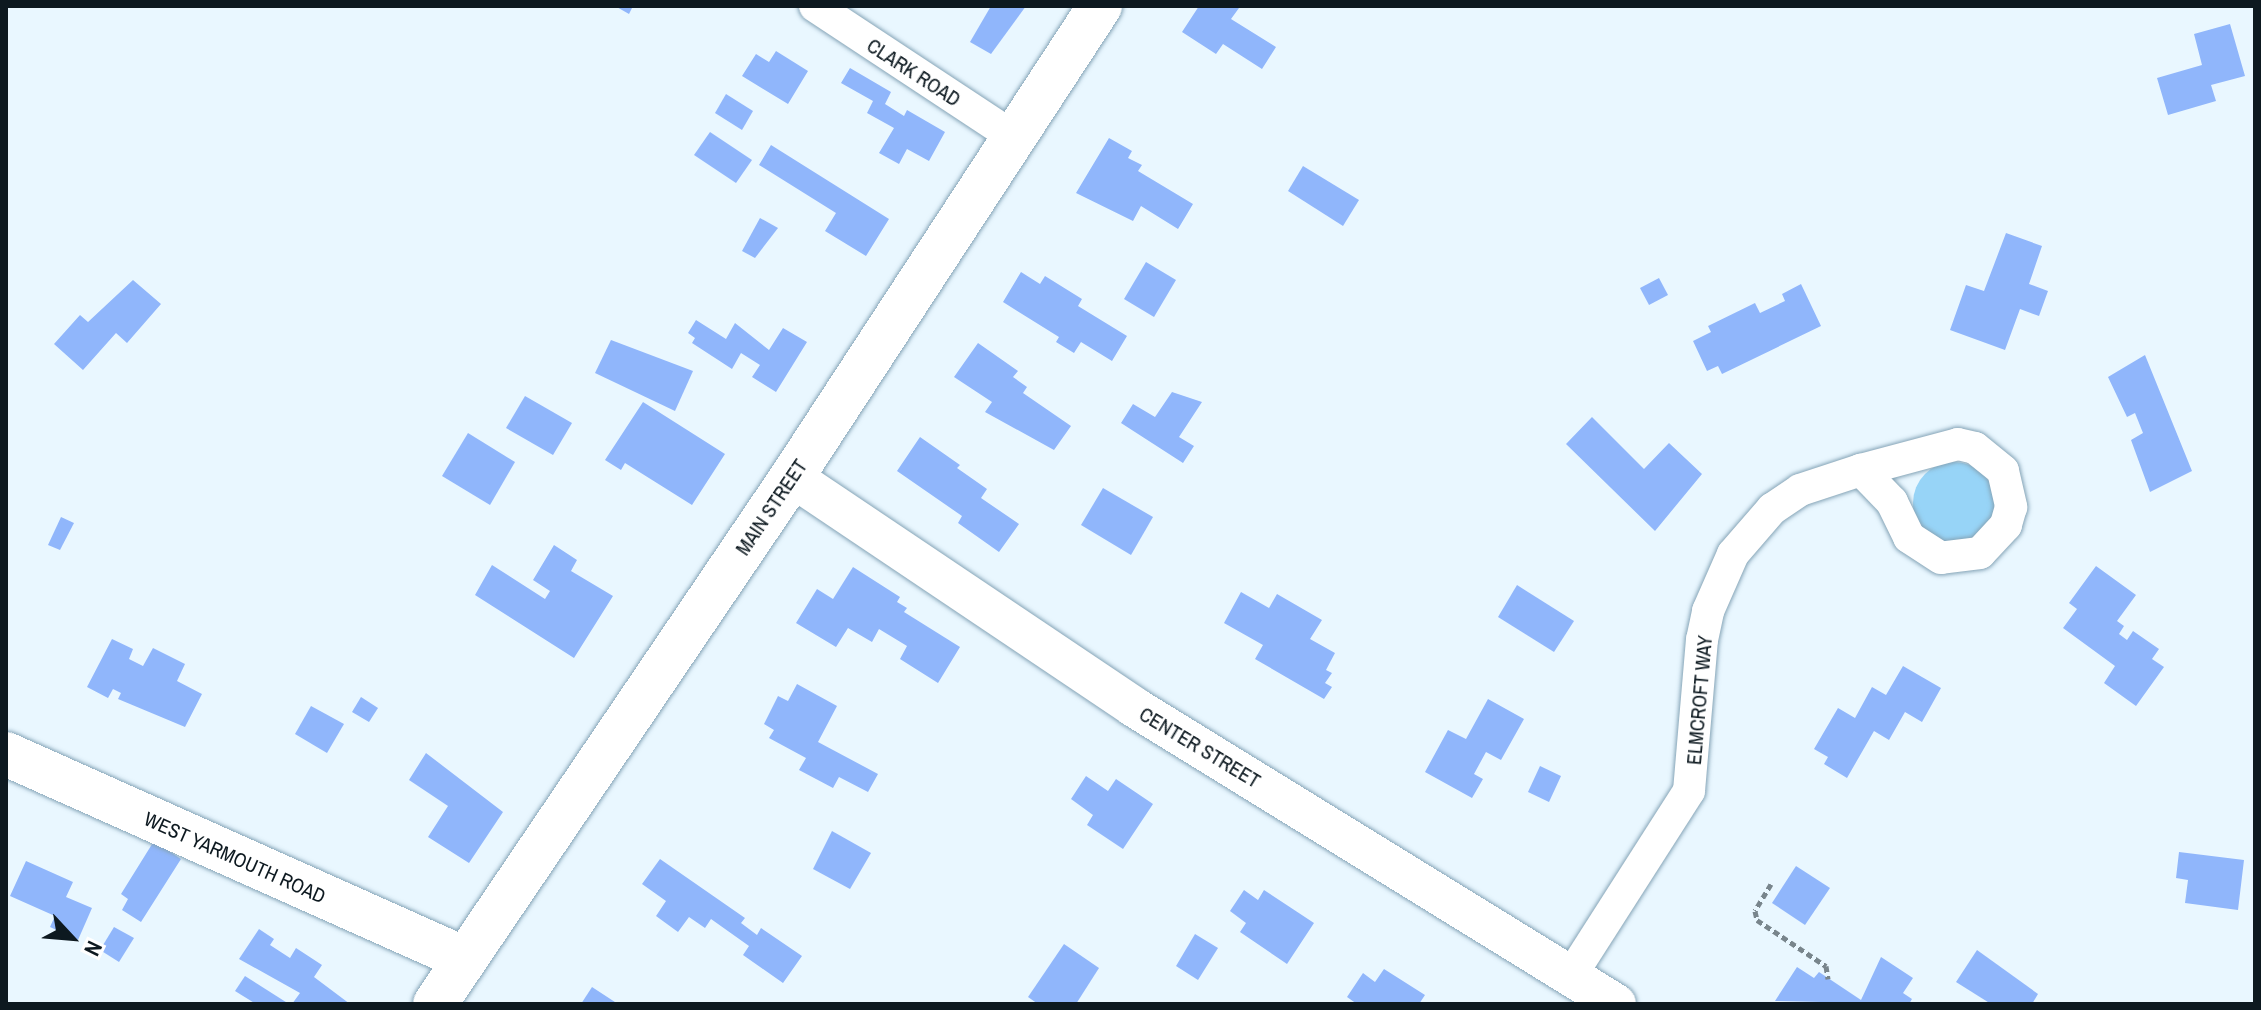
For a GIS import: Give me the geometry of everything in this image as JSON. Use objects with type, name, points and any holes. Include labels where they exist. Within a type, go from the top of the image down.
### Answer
[{"type":"main road","name":"MAIN STREET","points":[[435,1004],[792,477],[1100,6]]},
{"type":"main road","name":"WEST YARMOUTH ROAD","points":[[6,754],[465,959]]},
{"type":"street","name":"CLARK ROAD","points":[[815,6],[1014,137]]},
{"type":"street","name":"ELMCROFT WAY","points":[[1572,974],[1689,791],[1702,640],[1708,611],[1733,554],[1772,509],[1800,490],[1861,470],[1902,462],[1939,446],[1975,448],[2003,471],[2010,488],[2006,525],[1980,553],[1941,558],[1909,537],[1892,502],[1861,470]]},
{"type":"street","name":"CENTER STREET","points":[[792,477],[1134,707],[1572,974],[1616,1004]]},
{"type":"path","points":[[1771,884],[1755,911],[1757,920],[1826,966],[1828,979]]},
{"type":"shaded area","points":[[1946,462],[1962,462],[1977,469],[1988,480],[1995,503],[1992,519],[1983,532],[1962,544],[1946,544],[1931,537],[1920,526],[1913,511],[1913,495],[1920,480],[1931,469]]},
{"type":"building","points":[[615,6],[633,6],[629,14]]},
{"type":"building","points":[[991,6],[1026,6],[991,54],[970,42]]},
{"type":"building","points":[[1199,6],[1239,8],[1231,19],[1276,47],[1262,69],[1223,44],[1216,54],[1182,32]]},
{"type":"building","points":[[2230,24],[2245,76],[2211,85],[2216,101],[2168,115],[2157,78],[2202,65],[2194,34]]},
{"type":"building","points":[[776,51],[808,71],[788,104],[742,76],[756,54],[769,62]]},
{"type":"building","points":[[850,68],[891,92],[885,104],[904,116],[907,110],[945,132],[929,161],[907,149],[899,164],[879,153],[894,128],[867,113],[873,101],[841,83]]},
{"type":"building","points":[[726,94],[753,111],[742,130],[715,113]]},
{"type":"building","points":[[710,132],[752,160],[736,183],[694,155]]},
{"type":"building","points":[[1109,138],[1132,151],[1128,158],[1142,165],[1138,171],[1193,204],[1178,229],[1141,206],[1133,221],[1076,193]]},
{"type":"building","points":[[771,145],[889,219],[866,256],[825,231],[836,213],[759,165]]},
{"type":"building","points":[[1303,166],[1359,200],[1343,226],[1288,191]]},
{"type":"building","points":[[760,218],[778,228],[755,258],[742,251]]},
{"type":"building","points":[[2006,233],[2042,246],[2029,284],[2048,291],[2039,316],[2020,309],[2005,350],[1950,330],[1966,285],[1984,291]]},
{"type":"building","points":[[1146,262],[1176,280],[1154,317],[1124,299]]},
{"type":"building","points":[[1021,272],[1040,284],[1045,276],[1082,299],[1078,306],[1127,336],[1112,361],[1081,342],[1074,353],[1056,342],[1059,337],[1003,302]]},
{"type":"building","points":[[1659,278],[1668,295],[1649,305],[1640,288]]},
{"type":"building","points":[[133,280],[161,304],[127,343],[116,333],[83,370],[54,344],[80,315],[88,322]]},
{"type":"building","points":[[1801,284],[1821,326],[1722,374],[1718,366],[1707,371],[1693,341],[1711,332],[1708,326],[1755,303],[1760,313],[1785,301],[1782,294]]},
{"type":"building","points":[[696,320],[726,339],[735,323],[769,350],[783,328],[807,342],[776,392],[752,377],[760,365],[741,353],[732,369],[692,343],[695,338],[688,333]]},
{"type":"building","points":[[611,340],[693,371],[675,411],[595,373]]},
{"type":"building","points":[[978,343],[1018,371],[1013,377],[1027,387],[1023,393],[1071,426],[1054,450],[985,412],[992,402],[954,377]]},
{"type":"building","points":[[2145,355],[2192,471],[2150,492],[2131,440],[2143,433],[2135,413],[2127,417],[2108,377]]},
{"type":"building","points":[[1172,392],[1202,402],[1179,437],[1194,446],[1183,463],[1121,423],[1133,404],[1155,417]]},
{"type":"building","points":[[525,396],[572,423],[553,455],[506,428]]},
{"type":"building","points":[[643,402],[725,454],[692,505],[625,463],[621,470],[605,460]]},
{"type":"building","points":[[1592,417],[1644,469],[1669,443],[1702,474],[1655,531],[1566,444]]},
{"type":"building","points":[[468,433],[515,462],[490,505],[442,476]]},
{"type":"building","points":[[920,437],[960,465],[957,468],[987,489],[981,498],[1019,524],[999,552],[958,523],[962,516],[897,471]]},
{"type":"building","points":[[1103,488],[1153,517],[1131,555],[1081,525]]},
{"type":"building","points":[[61,517],[74,523],[60,550],[48,545]]},
{"type":"building","points":[[554,545],[577,560],[571,571],[613,596],[574,658],[475,595],[492,565],[545,599],[550,591],[533,580]]},
{"type":"building","points":[[2096,566],[2136,595],[2117,621],[2124,626],[2119,634],[2127,640],[2133,631],[2159,649],[2152,659],[2164,667],[2136,706],[2104,683],[2115,666],[2063,628],[2077,609],[2069,603]]},
{"type":"building","points":[[853,567],[900,597],[897,602],[907,608],[904,612],[960,647],[938,683],[900,659],[907,646],[879,629],[872,642],[848,628],[836,647],[796,623],[817,589],[833,599]]},
{"type":"building","points":[[1517,585],[1574,621],[1554,652],[1498,617]]},
{"type":"building","points":[[1241,592],[1269,608],[1277,594],[1322,620],[1310,639],[1335,653],[1326,670],[1332,673],[1325,683],[1332,687],[1324,699],[1255,659],[1263,645],[1224,623]]},
{"type":"building","points":[[112,639],[133,649],[129,659],[143,666],[153,648],[185,664],[177,681],[202,694],[185,727],[118,699],[121,693],[113,689],[108,698],[87,687]]},
{"type":"building","points":[[1903,666],[1941,688],[1922,722],[1905,712],[1889,740],[1874,731],[1847,778],[1824,764],[1828,757],[1814,749],[1838,708],[1855,718],[1872,687],[1886,695]]},
{"type":"building","points":[[797,684],[837,706],[818,742],[878,774],[868,792],[839,777],[833,788],[799,770],[806,758],[769,738],[774,730],[764,724],[778,696],[788,701]]},
{"type":"building","points":[[361,697],[378,708],[369,722],[352,712]]},
{"type":"building","points":[[1488,699],[1524,719],[1501,760],[1486,752],[1474,774],[1483,779],[1472,798],[1425,772],[1448,730],[1466,739]]},
{"type":"building","points":[[311,706],[344,724],[327,753],[295,734]]},
{"type":"building","points":[[426,753],[503,812],[469,863],[428,837],[448,806],[409,780]]},
{"type":"building","points":[[1540,766],[1561,776],[1549,802],[1528,792]]},
{"type":"building","points":[[1086,776],[1108,791],[1116,779],[1153,804],[1123,849],[1087,825],[1093,815],[1071,799]]},
{"type":"building","points":[[832,831],[871,853],[850,889],[813,869]]},
{"type":"building","points":[[154,841],[181,859],[141,922],[122,910],[128,899],[121,894]]},
{"type":"building","points":[[2179,852],[2244,860],[2238,910],[2185,903],[2188,880],[2176,878]]},
{"type":"building","points":[[660,859],[745,918],[741,923],[757,935],[761,928],[802,956],[783,983],[743,955],[749,946],[711,919],[705,928],[689,917],[678,932],[656,916],[666,901],[642,884]]},
{"type":"building","points":[[26,861],[73,882],[66,897],[92,908],[78,940],[50,927],[55,916],[10,896]]},
{"type":"building","points":[[1796,866],[1830,888],[1805,925],[1772,903]]},
{"type":"building","points":[[1244,890],[1258,900],[1264,890],[1314,923],[1287,964],[1240,932],[1246,923],[1230,911]]},
{"type":"building","points":[[114,927],[134,938],[119,962],[100,950]]},
{"type":"building","points":[[259,929],[274,939],[270,945],[290,958],[296,948],[322,965],[314,977],[350,1004],[292,1004],[300,993],[239,959]]},
{"type":"building","points":[[1195,934],[1218,948],[1198,980],[1176,966]]},
{"type":"building","points":[[1064,944],[1099,968],[1076,1004],[1038,1004],[1028,997]]},
{"type":"building","points":[[1977,950],[2038,994],[2032,1004],[1991,1004],[1956,982]]},
{"type":"building","points":[[1881,957],[1913,978],[1903,993],[1912,999],[1909,1004],[1775,1001],[1797,967],[1814,978],[1819,972],[1861,1000]]},
{"type":"building","points":[[1384,969],[1425,995],[1419,1004],[1357,1004],[1347,997],[1363,973],[1375,982]]},
{"type":"building","points":[[245,976],[289,1004],[256,1004],[235,991]]},
{"type":"building","points":[[592,987],[618,1004],[581,1004]]}]
